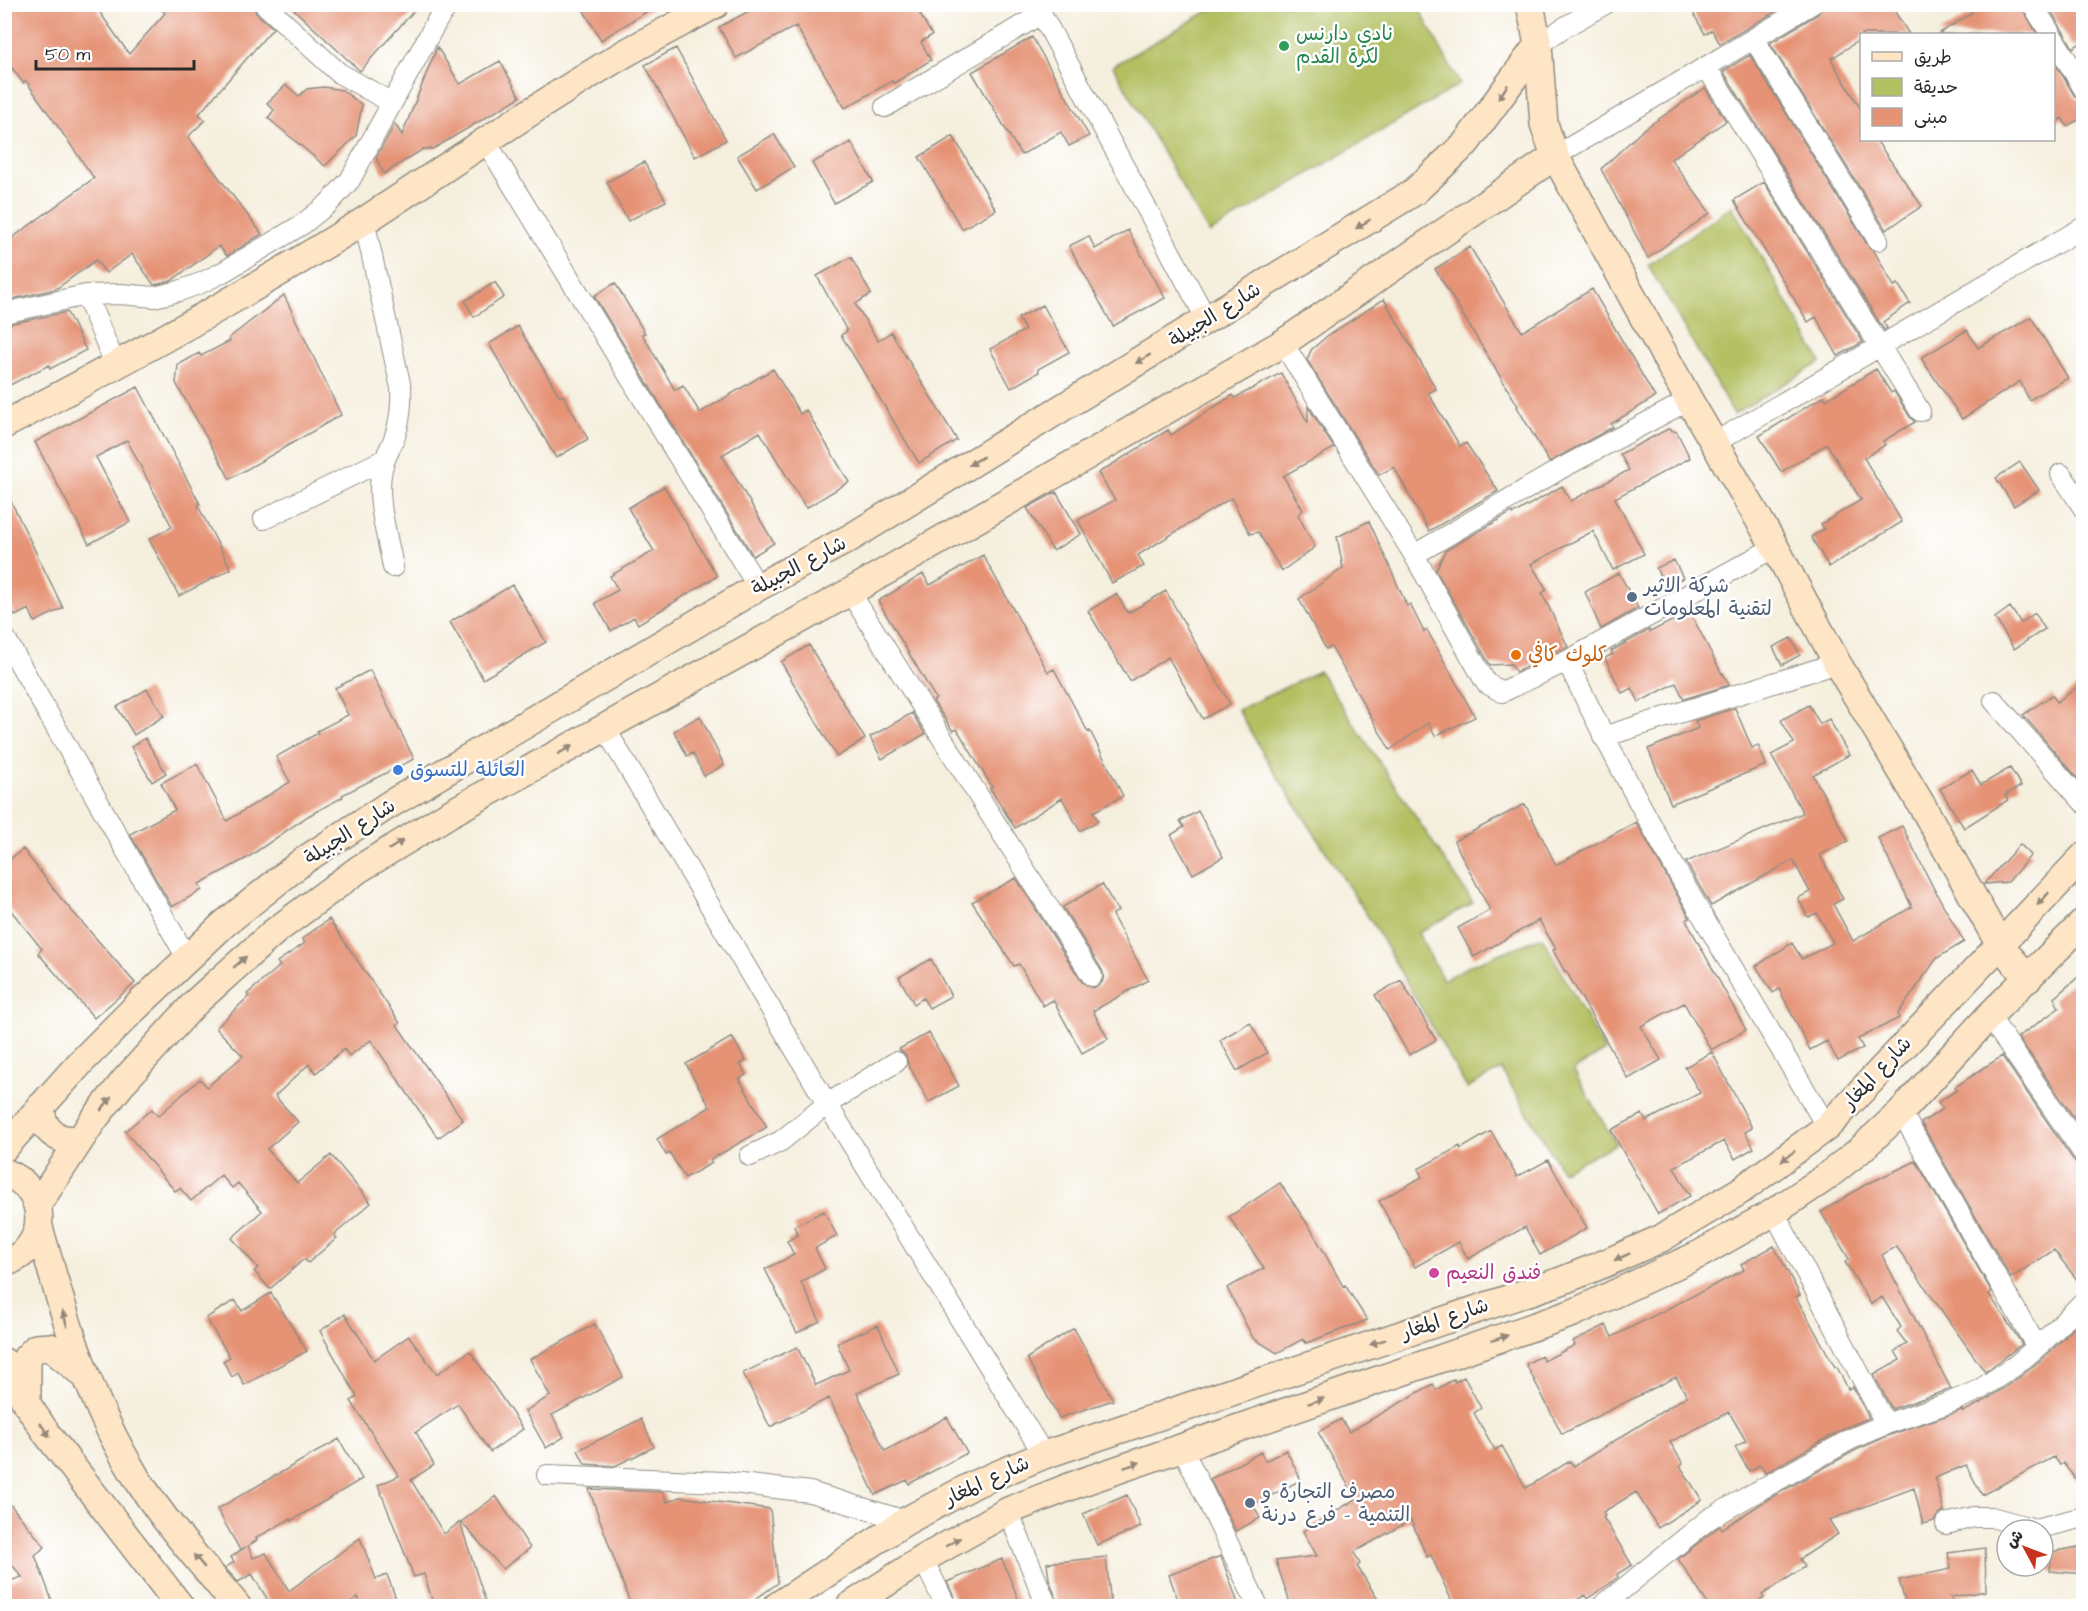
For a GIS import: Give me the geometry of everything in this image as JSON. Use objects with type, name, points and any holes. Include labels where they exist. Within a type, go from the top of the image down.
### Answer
[{"type":"street","points":[[264,4],[339,73],[392,103]]},
{"type":"street","points":[[4,313],[86,296],[121,294],[154,297],[179,291],[216,275],[303,224],[329,203],[350,180],[438,19],[449,4]]},
{"type":"street","points":[[4,425],[116,366],[284,269],[364,220],[485,140],[625,54],[716,4]]},
{"type":"street","points":[[1530,4],[1538,45],[1544,124],[1556,156],[1837,663],[1924,809],[2000,945],[2028,979]]},
{"type":"street","name":"شارع الجبيلة","points":[[4,1148],[119,1024],[187,958],[263,891],[344,832],[758,587],[850,538],[1414,192],[1467,142],[1538,45],[1605,4]]},
{"type":"street","points":[[4,1263],[21,1256],[35,1238],[38,1215],[81,1138],[125,1080],[204,995],[274,932],[350,875],[404,840],[850,592],[1283,343],[1556,156],[1812,4]]},
{"type":"street","points":[[2032,4],[2049,33]]},
{"type":"street","points":[[885,107],[1038,9],[1207,320]]},
{"type":"street","points":[[1754,39],[1878,240]]},
{"type":"street","points":[[2055,41],[2084,89]]},
{"type":"street","points":[[1707,68],[1920,411]]},
{"type":"street","points":[[485,140],[758,587]]},
{"type":"street","points":[[364,220],[402,388],[399,424],[385,459],[380,480],[393,567]]},
{"type":"street","points":[[1714,443],[2084,227]]},
{"type":"street","points":[[86,296],[116,366]]},
{"type":"street","points":[[1283,343],[1414,555],[1486,683],[1494,689],[1502,692],[1567,661],[1775,548]]},
{"type":"street","points":[[1414,555],[1562,468],[1689,399]]},
{"type":"street","points":[[264,519],[385,459]]},
{"type":"street","points":[[2061,474],[2084,509]]},
{"type":"street","points":[[850,592],[1092,976]]},
{"type":"street","points":[[4,636],[187,958]]},
{"type":"street","points":[[1567,661],[1603,737],[1709,927],[1827,1126]]},
{"type":"street","points":[[1603,737],[1837,663]]},
{"type":"street","points":[[1994,701],[2084,803]]},
{"type":"street","points":[[605,728],[827,1104],[1044,1455]]},
{"type":"street","name":"شارع المغار","points":[[777,1606],[906,1521],[975,1484],[1044,1455],[1561,1281],[1660,1239],[1740,1191],[1827,1126],[2084,856]]},
{"type":"street","name":"شارع المغار","points":[[850,1606],[923,1559],[1008,1511],[1082,1482],[1573,1313],[1700,1254],[1773,1212],[1822,1180],[1859,1151],[1901,1112],[1989,1016],[2084,922]]},
{"type":"street","points":[[1989,1016],[2084,1154]]},
{"type":"street","points":[[750,1156],[781,1141],[827,1104],[896,1062]]},
{"type":"street","points":[[41,1106],[43,1124],[55,1136],[72,1141],[81,1138]]},
{"type":"street","points":[[1901,1112],[2037,1347]]},
{"type":"street","points":[[9,1171],[26,1185],[38,1215],[70,1338],[108,1428],[136,1477],[178,1536],[237,1606]]},
{"type":"street","points":[[1773,1212],[1886,1424]]},
{"type":"street","points":[[1561,1281],[1573,1313]]},
{"type":"street","points":[[1602,1606],[1709,1519],[1851,1439],[1979,1390],[2016,1365],[2084,1301]]},
{"type":"street","points":[[27,1404],[26,1364],[36,1347],[50,1347],[84,1375]]},
{"type":"street","points":[[4,1362],[46,1434],[180,1606]]},
{"type":"street","points":[[1182,1448],[1258,1606]]},
{"type":"street","points":[[547,1475],[724,1482],[810,1492],[906,1521]]},
{"type":"street","points":[[1008,1511],[1047,1606]]},
{"type":"street","points":[[1946,1524],[1974,1517],[1991,1516],[2035,1529],[2084,1517]]},
{"type":"street","points":[[923,1559],[946,1606]]},
{"type":"street","points":[[823,1575],[845,1606]]},
{"type":"green space","points":[[1220,4],[1417,5],[1460,84],[1209,233],[1113,66]]},
{"type":"green space","points":[[1732,206],[1821,362],[1734,414],[1648,265]]},
{"type":"green space","points":[[1319,671],[1473,903],[1418,933],[1443,980],[1471,965],[1542,937],[1605,1051],[1573,1070],[1616,1144],[1562,1171],[1501,1069],[1467,1088],[1374,926],[1270,765],[1238,710]]},
{"type":"building","points":[[4,4],[94,4],[129,54],[165,13],[155,4],[252,5],[256,13],[273,28],[199,114],[205,120],[188,137],[262,234],[227,256],[219,246],[171,281],[154,285],[132,254],[106,273],[96,260],[56,289],[4,301],[4,244],[94,178],[26,81],[23,83],[4,57]]},
{"type":"building","points":[[288,4],[420,4],[360,71]]},
{"type":"building","points":[[580,4],[659,4],[601,40]]},
{"type":"building","points":[[762,4],[914,4],[932,35],[921,42],[931,60],[894,83],[892,81],[845,108],[796,26],[736,58],[719,27]]},
{"type":"building","points":[[1688,4],[1788,4],[1720,44],[1712,30],[1705,34]]},
{"type":"building","points":[[1824,4],[1890,4],[1908,33],[1860,33],[1860,39],[1831,59],[1860,108],[1860,141],[1877,141],[1922,206],[1886,230],[1770,43],[1818,14]]},
{"type":"building","points":[[1967,4],[2020,4],[2036,33],[1940,33],[1972,13]]},
{"type":"building","points":[[2047,4],[2084,4],[2084,41],[2073,48]]},
{"type":"building","points":[[1032,37],[1089,136],[1069,146],[1061,132],[1021,155],[972,72]]},
{"type":"building","points":[[437,47],[460,84],[500,61],[520,97],[433,149],[423,149],[384,174],[376,158],[395,124],[402,135]]},
{"type":"building","points":[[676,48],[726,140],[695,157],[645,65]]},
{"type":"building","points":[[1750,55],[1868,246],[1874,251],[1894,286],[1898,284],[1910,303],[1883,322],[1887,328],[1884,330],[1723,71]]},
{"type":"building","points":[[2055,63],[2074,95],[2084,105],[2084,117],[2067,126],[2062,118],[2055,122]]},
{"type":"building","points":[[286,85],[299,96],[307,89],[324,87],[342,90],[362,105],[356,136],[325,166],[268,118],[274,110],[267,103]]},
{"type":"building","points":[[1705,88],[1726,121],[1671,159],[1710,213],[1648,258],[1601,169],[1644,129]]},
{"type":"building","points":[[774,134],[794,167],[757,189],[737,156]]},
{"type":"building","points":[[953,136],[996,210],[962,229],[919,157]]},
{"type":"building","points":[[851,142],[873,182],[834,203],[812,163]]},
{"type":"building","points":[[644,162],[666,201],[628,221],[607,182]]},
{"type":"building","points":[[1764,182],[1863,342],[1838,356],[1816,317],[1808,322],[1734,200]]},
{"type":"building","points":[[1128,230],[1165,298],[1113,326],[1069,246],[1089,236],[1095,249]]},
{"type":"building","points":[[1470,247],[1522,332],[1592,289],[1655,397],[1611,424],[1613,427],[1549,462],[1435,269]]},
{"type":"building","points":[[851,257],[871,294],[855,304],[878,341],[891,332],[957,440],[919,463],[841,335],[847,331],[817,276]]},
{"type":"building","points":[[495,282],[504,297],[474,317],[465,301]]},
{"type":"building","points":[[615,283],[675,390],[683,385],[700,413],[773,369],[800,414],[806,410],[849,482],[806,508],[760,432],[722,455],[774,543],[753,556],[594,296]]},
{"type":"building","points":[[284,295],[341,415],[230,479],[176,383],[178,365],[199,353],[201,356],[230,341],[229,338]]},
{"type":"building","points":[[1384,299],[1436,389],[1428,393],[1460,446],[1466,443],[1498,491],[1429,531],[1394,467],[1379,475],[1307,360],[1311,350],[1327,336]]},
{"type":"building","points":[[1043,305],[1069,352],[1038,369],[1039,372],[1011,388],[990,349],[1025,330],[1018,318]]},
{"type":"building","points":[[67,312],[86,350],[50,369],[49,365],[4,388],[4,325]]},
{"type":"building","points":[[2031,317],[2068,378],[2029,400],[2020,381],[1962,419],[1921,358],[1967,330],[1978,348]]},
{"type":"building","points":[[518,326],[560,397],[563,395],[588,439],[556,458],[489,344]]},
{"type":"building","points":[[1876,369],[1891,393],[1894,391],[1915,422],[1883,441],[1885,445],[1864,458],[1902,522],[1829,567],[1811,537],[1824,529],[1821,524],[1861,500],[1827,444],[1781,472],[1759,436],[1824,396],[1826,400]]},
{"type":"building","points":[[1281,373],[1308,423],[1308,406],[1334,448],[1283,476],[1303,510],[1298,515],[1315,547],[1282,571],[1258,532],[1250,534],[1231,498],[1138,555],[1144,566],[1112,583],[1078,520],[1115,500],[1098,473],[1168,430],[1171,435],[1233,395],[1235,398]]},
{"type":"building","points":[[138,387],[200,504],[198,506],[231,569],[179,596],[149,539],[172,527],[127,440],[96,457],[130,522],[89,544],[35,442]]},
{"type":"building","points":[[1668,429],[1677,432],[1690,458],[1615,498],[1644,554],[1613,570],[1593,531],[1531,564],[1547,590],[1542,593],[1568,647],[1516,672],[1511,664],[1490,665],[1436,570],[1445,551],[1562,486],[1571,501],[1629,470],[1620,454]]},
{"type":"building","points":[[2020,462],[2039,490],[2014,506],[1996,478]]},
{"type":"building","points":[[664,486],[717,576],[638,624],[634,617],[611,631],[595,603],[618,590],[610,576],[654,551],[628,508]]},
{"type":"building","points":[[4,487],[63,608],[35,622],[29,609],[15,616],[4,594]]},
{"type":"building","points":[[1056,492],[1081,534],[1053,551],[1027,508]]},
{"type":"building","points":[[1369,521],[1407,606],[1410,604],[1424,632],[1427,630],[1475,717],[1435,736],[1428,723],[1390,750],[1331,647],[1326,649],[1299,599],[1343,568],[1337,537]]},
{"type":"building","points":[[983,555],[1048,672],[1054,669],[1088,732],[1090,731],[1123,796],[1093,812],[1098,821],[1080,831],[1062,798],[1015,828],[957,729],[953,731],[933,701],[936,699],[878,601],[923,574],[930,585]]},
{"type":"building","points":[[1674,560],[1683,578],[1666,587],[1656,568]]},
{"type":"building","points":[[1619,573],[1638,608],[1601,629],[1585,592]]},
{"type":"building","points":[[512,585],[546,642],[483,679],[450,622]]},
{"type":"building","points":[[1166,591],[1230,704],[1203,719],[1168,657],[1130,681],[1088,611],[1116,594],[1128,613]]},
{"type":"building","points":[[2010,607],[2021,623],[2035,613],[2045,629],[2014,649],[1995,618]]},
{"type":"building","points":[[1690,612],[1729,685],[1684,699],[1676,683],[1639,702],[1632,688],[1622,693],[1605,658],[1613,654],[1611,651],[1649,630],[1650,632]]},
{"type":"building","points":[[1791,638],[1800,655],[1782,665],[1773,647]]},
{"type":"building","points":[[809,645],[865,739],[837,757],[781,662]]},
{"type":"building","points":[[370,670],[414,759],[342,795],[343,797],[308,816],[247,858],[199,884],[202,890],[172,907],[130,834],[175,810],[161,783],[197,764],[227,821],[290,782],[276,757],[348,715],[335,688]]},
{"type":"building","points":[[2084,682],[2084,779],[2080,781],[2023,715],[2052,695],[2057,702]]},
{"type":"building","points":[[147,689],[164,716],[134,735],[117,707]]},
{"type":"building","points":[[1809,705],[1820,724],[1829,719],[1849,755],[1813,775],[1848,841],[1820,855],[1843,899],[1833,904],[1853,941],[1912,907],[1878,838],[1902,826],[1964,942],[1937,958],[1898,1014],[1899,1018],[1858,1039],[1863,1048],[1838,1061],[1827,1041],[1810,1050],[1779,989],[1773,993],[1756,966],[1792,943],[1802,959],[1833,943],[1817,913],[1808,917],[1798,898],[1810,892],[1793,860],[1711,906],[1686,862],[1803,813],[1771,755],[1794,743],[1781,720]]},
{"type":"building","points":[[1735,708],[1752,748],[1758,745],[1766,765],[1671,804],[1648,749],[1698,728],[1695,721]]},
{"type":"building","points":[[912,713],[925,734],[882,759],[870,737]]},
{"type":"building","points":[[700,716],[724,765],[704,776],[693,753],[687,756],[674,731]]},
{"type":"building","points":[[145,738],[166,773],[152,782],[131,747]]},
{"type":"building","points":[[2010,768],[2021,786],[2005,795],[2008,800],[1964,828],[1940,789],[1972,770],[1981,785]]},
{"type":"building","points":[[1525,804],[1556,865],[1636,822],[1690,918],[1686,920],[1746,1030],[1711,1050],[1684,1003],[1641,1026],[1661,1060],[1628,1079],[1565,972],[1553,950],[1556,949],[1539,920],[1474,957],[1458,928],[1490,910],[1454,841]]},
{"type":"building","points":[[1198,811],[1223,857],[1193,874],[1171,835],[1184,827],[1180,821]]},
{"type":"building","points":[[2020,844],[2031,855],[2008,882],[1984,884]]},
{"type":"building","points":[[23,849],[59,896],[135,983],[94,1018],[38,953],[42,949],[4,902],[4,864]]},
{"type":"building","points":[[1016,878],[1082,982],[1092,988],[1102,982],[1104,976],[1102,970],[1063,907],[1102,884],[1118,911],[1112,915],[1148,980],[1093,1011],[1108,1039],[1082,1053],[1053,1000],[1043,1006],[1019,964],[1014,966],[972,902]]},
{"type":"building","points":[[329,919],[400,1023],[397,1025],[463,1120],[438,1138],[371,1040],[349,1056],[344,1049],[316,1073],[309,1064],[275,1096],[298,1122],[267,1149],[297,1183],[331,1155],[371,1203],[334,1235],[337,1238],[308,1263],[304,1259],[270,1289],[254,1271],[258,1268],[232,1238],[262,1211],[238,1183],[232,1188],[221,1175],[191,1201],[180,1188],[175,1191],[125,1131],[152,1109],[158,1116],[200,1079],[207,1087],[243,1056],[216,1028],[249,996],[247,994],[280,966],[277,962],[305,943],[302,939]]},
{"type":"building","points":[[931,959],[951,996],[929,1008],[923,998],[914,1004],[899,977]]},
{"type":"building","points":[[2084,972],[2084,1132],[2018,1037],[2059,1008],[2054,998]]},
{"type":"building","points":[[1401,980],[1436,1040],[1409,1055],[1375,995]]},
{"type":"building","points":[[1250,1022],[1267,1053],[1237,1071],[1220,1040]]},
{"type":"building","points":[[929,1033],[959,1086],[929,1102],[906,1056],[899,1049]]},
{"type":"building","points":[[732,1037],[746,1061],[740,1064],[746,1075],[739,1079],[767,1127],[710,1160],[712,1163],[685,1178],[670,1153],[666,1155],[657,1139],[710,1107],[686,1064]]},
{"type":"building","points":[[1712,1052],[1752,1128],[1745,1132],[1754,1148],[1735,1159],[1724,1141],[1674,1167],[1690,1196],[1658,1214],[1611,1130],[1642,1114],[1646,1121],[1700,1093],[1685,1067]]},
{"type":"building","points":[[2002,1056],[2074,1161],[2084,1166],[2084,1289],[2054,1250],[2011,1278],[1921,1123],[1943,1109],[1938,1102],[1957,1090],[1955,1087]]},
{"type":"building","points":[[1491,1131],[1517,1177],[1548,1160],[1587,1228],[1540,1255],[1525,1227],[1468,1259],[1459,1242],[1415,1267],[1379,1201],[1422,1177],[1418,1169],[1460,1146],[1461,1149]]},
{"type":"building","points":[[1916,1161],[1992,1292],[1989,1294],[2022,1344],[1985,1372],[1896,1246],[1882,1255],[1951,1389],[1892,1409],[1874,1375],[1900,1360],[1895,1351],[1907,1344],[1897,1331],[1901,1327],[1882,1297],[1871,1304],[1845,1262],[1849,1259],[1821,1212],[1865,1185]]},
{"type":"building","points":[[1280,1183],[1312,1231],[1343,1286],[1345,1285],[1367,1320],[1306,1343],[1303,1339],[1277,1353],[1253,1338],[1227,1288],[1264,1268],[1229,1217]]},
{"type":"building","points":[[824,1211],[837,1236],[815,1248],[825,1269],[801,1282],[820,1321],[797,1333],[765,1269],[794,1255],[787,1241],[798,1235],[794,1226]]},
{"type":"building","points":[[1774,1246],[1800,1295],[1796,1297],[1848,1389],[1853,1387],[1869,1418],[1845,1428],[1765,1473],[1760,1465],[1749,1471],[1735,1447],[1746,1441],[1729,1412],[1670,1442],[1683,1464],[1680,1466],[1702,1500],[1658,1528],[1636,1492],[1603,1512],[1605,1516],[1603,1517],[1632,1565],[1617,1574],[1618,1577],[1587,1599],[1585,1595],[1567,1606],[1454,1606],[1431,1555],[1427,1557],[1411,1520],[1354,1552],[1360,1564],[1357,1566],[1382,1606],[1291,1606],[1276,1561],[1317,1556],[1303,1531],[1356,1499],[1318,1432],[1341,1419],[1349,1432],[1433,1384],[1436,1390],[1454,1379],[1455,1382],[1464,1377],[1481,1408],[1474,1413],[1495,1450],[1502,1446],[1526,1488],[1570,1461],[1574,1466],[1687,1396],[1676,1377],[1562,1434],[1526,1364],[1541,1356],[1544,1361],[1575,1345],[1573,1341],[1606,1325],[1612,1337],[1744,1270],[1741,1264]]},
{"type":"building","points":[[271,1293],[307,1351],[244,1385],[238,1373],[232,1377],[223,1361],[230,1357],[206,1318],[235,1300],[242,1311]]},
{"type":"building","points":[[345,1314],[374,1360],[409,1336],[437,1374],[470,1351],[523,1429],[490,1452],[458,1404],[416,1432],[434,1465],[411,1480],[444,1534],[460,1522],[487,1606],[434,1606],[424,1574],[414,1577],[378,1485],[399,1476],[351,1401],[357,1397],[320,1331]]},
{"type":"building","points":[[2084,1318],[2084,1490],[2063,1463],[2060,1465],[2054,1457],[1982,1495],[1966,1465],[1935,1478],[1944,1512],[1934,1521],[1923,1524],[1914,1488],[1829,1520],[1838,1534],[1800,1559],[1805,1567],[1762,1595],[1764,1598],[1751,1606],[1709,1606],[1678,1559],[1716,1529],[1720,1526],[1722,1529],[1770,1498],[1856,1450],[1890,1435],[1962,1410],[1963,1412],[1986,1400],[2024,1374]]},
{"type":"building","points":[[595,1324],[623,1377],[552,1415],[564,1437],[546,1448],[525,1411],[550,1396],[530,1359]]},
{"type":"building","points":[[878,1325],[899,1374],[857,1393],[885,1451],[947,1417],[967,1453],[909,1484],[907,1480],[875,1495],[829,1398],[770,1427],[743,1373],[797,1347],[816,1385],[849,1370],[837,1343]]},
{"type":"building","points":[[1074,1328],[1113,1400],[1059,1418],[1027,1358]]},
{"type":"building","points":[[641,1419],[654,1447],[615,1466],[585,1464],[578,1450]]},
{"type":"building","points":[[339,1439],[362,1479],[291,1521],[290,1519],[256,1538],[257,1540],[248,1546],[253,1558],[266,1553],[289,1591],[360,1538],[376,1579],[387,1575],[397,1601],[383,1606],[362,1606],[358,1597],[345,1606],[268,1606],[271,1605],[252,1574],[238,1582],[225,1568],[234,1562],[231,1557],[246,1547],[240,1550],[217,1509]]},
{"type":"building","points":[[1286,1450],[1301,1480],[1253,1505],[1260,1518],[1236,1531],[1210,1479],[1261,1452],[1265,1461]]},
{"type":"building","points":[[589,1489],[663,1492],[667,1502],[680,1497],[770,1509],[778,1583],[746,1606],[631,1606]]},
{"type":"building","points":[[1127,1495],[1141,1527],[1097,1545],[1083,1514]]},
{"type":"building","points":[[496,1496],[530,1548],[503,1569],[461,1522]]},
{"type":"building","points":[[4,1497],[45,1547],[35,1555],[54,1606],[4,1606],[4,1583],[22,1577],[4,1555]]},
{"type":"building","points":[[2084,1546],[2084,1574],[2055,1571],[2055,1551]]},
{"type":"building","points":[[1985,1548],[1986,1591],[1951,1597],[1953,1606],[1906,1606],[1899,1580],[1951,1569],[1948,1553]]},
{"type":"building","points":[[1221,1556],[1239,1606],[1180,1606],[1169,1575]]},
{"type":"building","points":[[1106,1557],[1111,1606],[1059,1606],[1049,1579],[1047,1563]]},
{"type":"building","points":[[1002,1559],[1021,1606],[958,1606],[947,1582]]},
{"type":"place","name":"نادي دارنس لكرة القدم","points":[[1284,46]]},
{"type":"place","name":"شركة الاثير لتقنية المعلومات","points":[[1632,597]]},
{"type":"place","name":"كلوك كافي","points":[[1516,655]]},
{"type":"place","name":"العائلة للتسوق","points":[[398,770]]},
{"type":"place","name":"فندق النعيم","points":[[1434,1273]]},
{"type":"place","name":"مصرف التجارة و التنمية - فرع درنة","points":[[1250,1503]]}]
